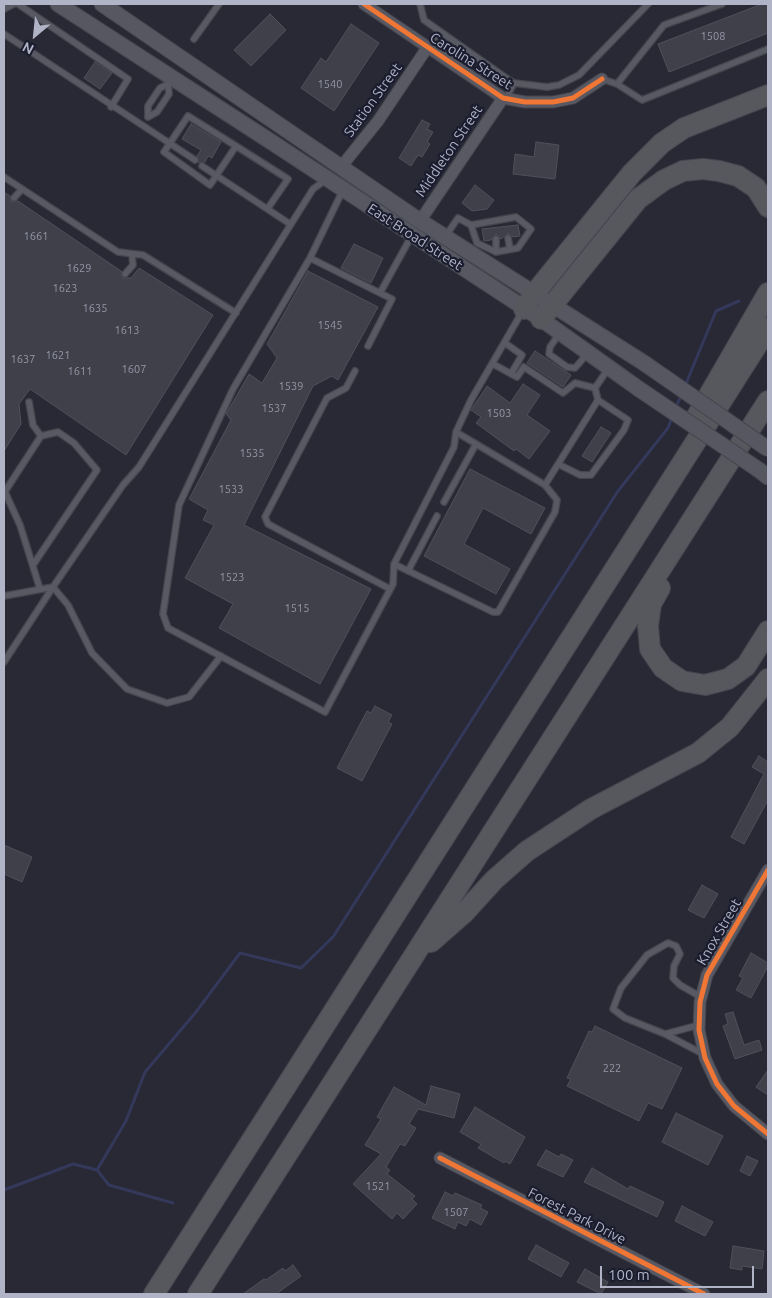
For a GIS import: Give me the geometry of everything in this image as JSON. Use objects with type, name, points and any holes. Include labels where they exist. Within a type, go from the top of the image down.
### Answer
[{"type":"highway","points":[[538,307],[632,173],[662,143],[684,128],[768,95]]},
{"type":"highway","points":[[538,307],[638,199],[664,180],[683,171],[703,169],[738,176],[756,188],[768,207]]},
{"type":"highway","points":[[584,618],[768,293]]},
{"type":"highway","points":[[154,1294],[768,328]]},
{"type":"highway","points":[[768,401],[651,604],[648,626],[650,649],[663,668],[682,681],[705,685],[728,679],[746,666],[768,631]]},
{"type":"highway","points":[[198,1294],[768,401]]},
{"type":"highway","points":[[414,956],[464,914],[494,880],[526,851],[592,809],[698,753],[730,727],[768,679]]},
{"type":"main road","name":"East Broad Street","points":[[58,4],[170,81],[327,179],[412,235],[538,307],[644,363],[768,449]]},
{"type":"main road","name":"East Broad Street","points":[[102,4],[445,237],[538,307],[559,332],[639,389],[764,473]]},
{"type":"main road","points":[[170,81],[183,72],[274,131],[284,128]]},
{"type":"main road","points":[[327,179],[341,167]]},
{"type":"street","name":"Carolina Street","points":[[364,4],[427,48],[505,98],[525,102],[573,98],[602,78]]},
{"type":"street","name":"Station Street","points":[[341,167],[378,121],[427,48]]},
{"type":"street","name":"Middleton Street","points":[[420,220],[505,98]]},
{"type":"street","name":"Knox Street","points":[[768,870],[707,975],[702,997],[700,1025],[704,1055],[717,1084],[734,1106],[768,1134]]},
{"type":"street","name":"Forest Park Drive","points":[[440,1158],[704,1294]]},
{"type":"lane","points":[[4,9],[14,4]]},
{"type":"lane","points":[[18,4],[128,79],[111,107]]},
{"type":"lane","points":[[194,39],[219,4]]},
{"type":"lane","points":[[420,4],[424,20],[514,83],[547,87],[579,75],[648,4]]},
{"type":"lane","points":[[617,84],[664,25],[722,4]]},
{"type":"lane","points":[[427,48],[439,31]]},
{"type":"lane","points":[[4,34],[111,107],[195,160]]},
{"type":"lane","points":[[602,78],[617,84],[642,100],[768,49]]},
{"type":"lane","points":[[141,126],[148,116],[157,112],[169,94],[170,81]]},
{"type":"lane","points":[[148,116],[148,106],[160,88],[170,81]]},
{"type":"lane","points":[[505,98],[514,83]]},
{"type":"lane","points":[[236,146],[210,184],[164,152],[188,116],[236,146],[288,179],[268,208]]},
{"type":"lane","points":[[202,166],[290,224]]},
{"type":"lane","points":[[4,177],[21,190],[118,252],[143,255],[236,313]]},
{"type":"lane","points":[[4,662],[123,485],[139,467],[313,189],[327,179]]},
{"type":"lane","points":[[14,198],[21,190]]},
{"type":"lane","points":[[343,190],[310,258],[233,389],[179,505],[164,614],[168,628],[325,712],[393,584],[394,564],[454,447],[456,432],[471,400],[505,343],[538,307]]},
{"type":"lane","points":[[445,237],[458,218],[471,225],[494,225],[506,219],[516,217],[531,229],[518,248],[496,252],[477,243],[471,225]]},
{"type":"lane","points":[[506,219],[507,226]]},
{"type":"lane","points":[[380,293],[412,235]]},
{"type":"lane","points":[[508,238],[510,249]]},
{"type":"lane","points":[[496,239],[496,252]]},
{"type":"lane","points":[[125,274],[133,265],[132,255]]},
{"type":"lane","points":[[310,258],[392,299],[368,346]]},
{"type":"lane","points":[[559,332],[549,350],[552,357],[567,366],[575,368],[588,352]]},
{"type":"lane","points":[[505,343],[522,355],[511,374]]},
{"type":"lane","points":[[493,364],[517,377],[524,367],[563,394],[575,384],[595,388]]},
{"type":"lane","points":[[558,464],[580,475],[591,475],[624,430],[628,420],[598,400],[595,388],[609,367]]},
{"type":"lane","points":[[355,371],[346,388],[327,398],[265,518],[268,524],[390,589]]},
{"type":"lane","points":[[545,485],[598,400]]},
{"type":"lane","points":[[30,402],[34,425],[41,436]]},
{"type":"lane","points":[[33,565],[97,470],[74,443],[58,432],[41,436],[4,492],[20,525],[40,589]]},
{"type":"lane","points":[[394,564],[493,612],[498,612],[555,512],[557,500],[545,485],[456,432]]},
{"type":"lane","points":[[444,502],[476,444]]},
{"type":"lane","points":[[408,571],[437,516]]},
{"type":"lane","points":[[53,587],[68,606],[92,653],[127,688],[167,703],[189,697],[221,656]]},
{"type":"lane","points":[[4,596],[53,587]]},
{"type":"lane","points":[[702,997],[680,985],[673,978],[674,966],[680,954],[676,946],[668,942],[647,955],[621,988],[614,1009],[624,1018],[665,1034],[704,1055]]},
{"type":"lane","points":[[665,1034],[700,1025]]},
{"type":"building","points":[[762,4],[768,4],[768,33],[669,72],[658,44]]},
{"type":"building","points":[[270,14],[286,30],[251,66],[234,50]]},
{"type":"building","points":[[351,24],[379,43],[334,111],[301,88],[321,58],[326,62]]},
{"type":"building","points":[[95,62],[112,73],[100,89],[84,78]]},
{"type":"building","points":[[422,120],[430,124],[427,129],[433,132],[427,142],[430,144],[422,157],[418,155],[411,166],[399,158]]},
{"type":"building","points":[[191,124],[221,142],[212,158],[208,156],[205,162],[199,163],[197,156],[201,150],[182,139]]},
{"type":"building","points":[[536,142],[559,145],[555,179],[513,174],[515,154],[534,157]]},
{"type":"building","points":[[475,185],[494,200],[487,209],[472,211],[462,203]]},
{"type":"building","points":[[4,192],[10,196],[11,202],[18,201],[121,271],[122,278],[131,278],[139,268],[213,315],[126,455],[30,389],[19,404],[21,424],[4,451]]},
{"type":"building","points":[[518,225],[520,236],[513,237],[508,233],[501,239],[496,234],[491,240],[484,241],[482,229]]},
{"type":"building","points":[[354,244],[383,258],[371,283],[341,268]]},
{"type":"building","points":[[308,271],[378,307],[338,380],[332,376],[313,386],[244,525],[371,589],[320,684],[219,628],[233,604],[185,578],[214,525],[203,520],[208,510],[189,499],[231,420],[226,414],[249,374],[262,383],[277,358],[267,344]]},
{"type":"building","points":[[535,351],[571,375],[563,387],[527,363]]},
{"type":"building","points":[[523,384],[540,395],[527,415],[550,431],[529,459],[516,449],[514,451],[476,423],[481,417],[471,410],[487,386],[510,403]]},
{"type":"building","points":[[601,427],[611,433],[592,462],[582,456]]},
{"type":"building","points":[[470,469],[545,508],[531,534],[483,508],[464,544],[510,569],[496,594],[424,556]]},
{"type":"building","points":[[375,706],[392,715],[388,722],[392,724],[362,781],[337,768],[367,711],[371,713]]},
{"type":"building","points":[[759,756],[768,762],[768,800],[744,844],[731,837],[764,774],[752,767]]},
{"type":"building","points":[[4,845],[32,857],[22,882],[4,874]]},
{"type":"building","points":[[702,885],[718,894],[704,918],[688,910]]},
{"type":"building","points":[[751,953],[768,963],[768,966],[751,998],[736,990],[743,978],[739,976]]},
{"type":"building","points":[[733,1012],[744,1045],[759,1040],[762,1050],[735,1059],[723,1026],[728,1024],[725,1014]]},
{"type":"building","points":[[595,1026],[682,1068],[662,1109],[648,1103],[639,1121],[567,1086],[571,1079],[567,1078],[589,1031],[592,1032]]},
{"type":"building","points":[[768,1070],[768,1095],[756,1087]]},
{"type":"building","points":[[431,1086],[460,1094],[454,1118],[418,1109],[409,1124],[416,1128],[405,1146],[400,1144],[386,1167],[390,1170],[387,1174],[415,1196],[412,1199],[417,1204],[403,1219],[397,1213],[392,1219],[353,1184],[381,1154],[365,1145],[381,1119],[377,1117],[394,1087],[426,1105]]},
{"type":"building","points":[[475,1107],[525,1137],[510,1164],[505,1161],[504,1163],[478,1148],[481,1144],[460,1132]]},
{"type":"building","points":[[676,1113],[723,1136],[708,1165],[662,1142]]},
{"type":"building","points":[[546,1150],[559,1157],[561,1154],[573,1160],[563,1177],[537,1165]]},
{"type":"building","points":[[747,1156],[758,1161],[750,1176],[740,1171]]},
{"type":"building","points":[[592,1168],[628,1189],[630,1186],[664,1202],[657,1217],[584,1182]]},
{"type":"building","points":[[445,1192],[453,1196],[455,1193],[482,1205],[480,1208],[488,1212],[481,1225],[470,1219],[466,1226],[458,1222],[455,1229],[432,1218]]},
{"type":"building","points":[[682,1206],[713,1222],[705,1236],[675,1221]]},
{"type":"building","points":[[536,1245],[569,1263],[561,1277],[528,1259]]},
{"type":"building","points":[[733,1246],[764,1251],[762,1269],[742,1266],[742,1270],[730,1268]]},
{"type":"building","points":[[293,1265],[301,1276],[276,1294],[243,1294],[264,1279],[266,1280],[283,1268],[285,1271]]},
{"type":"building","points":[[585,1269],[608,1282],[601,1294],[577,1282]]},
{"type":"waterway","points":[[685,386],[716,311],[739,301]]},
{"type":"waterway","points":[[675,409],[682,394]]},
{"type":"waterway","points":[[4,1190],[73,1164],[97,1170],[126,1121],[145,1072],[196,1012],[240,953],[301,968],[333,937],[618,491],[668,428],[672,417]]},
{"type":"waterway","points":[[97,1170],[109,1185],[173,1203]]},
{"type":"cycle path","points":[[364,4],[503,98],[525,102],[553,102],[573,98],[602,79]]},
{"type":"cycle path","points":[[768,870],[707,975],[700,1002],[699,1030],[705,1058],[717,1084],[734,1106],[768,1134]]},
{"type":"cycle path","points":[[440,1158],[704,1294]]}]
